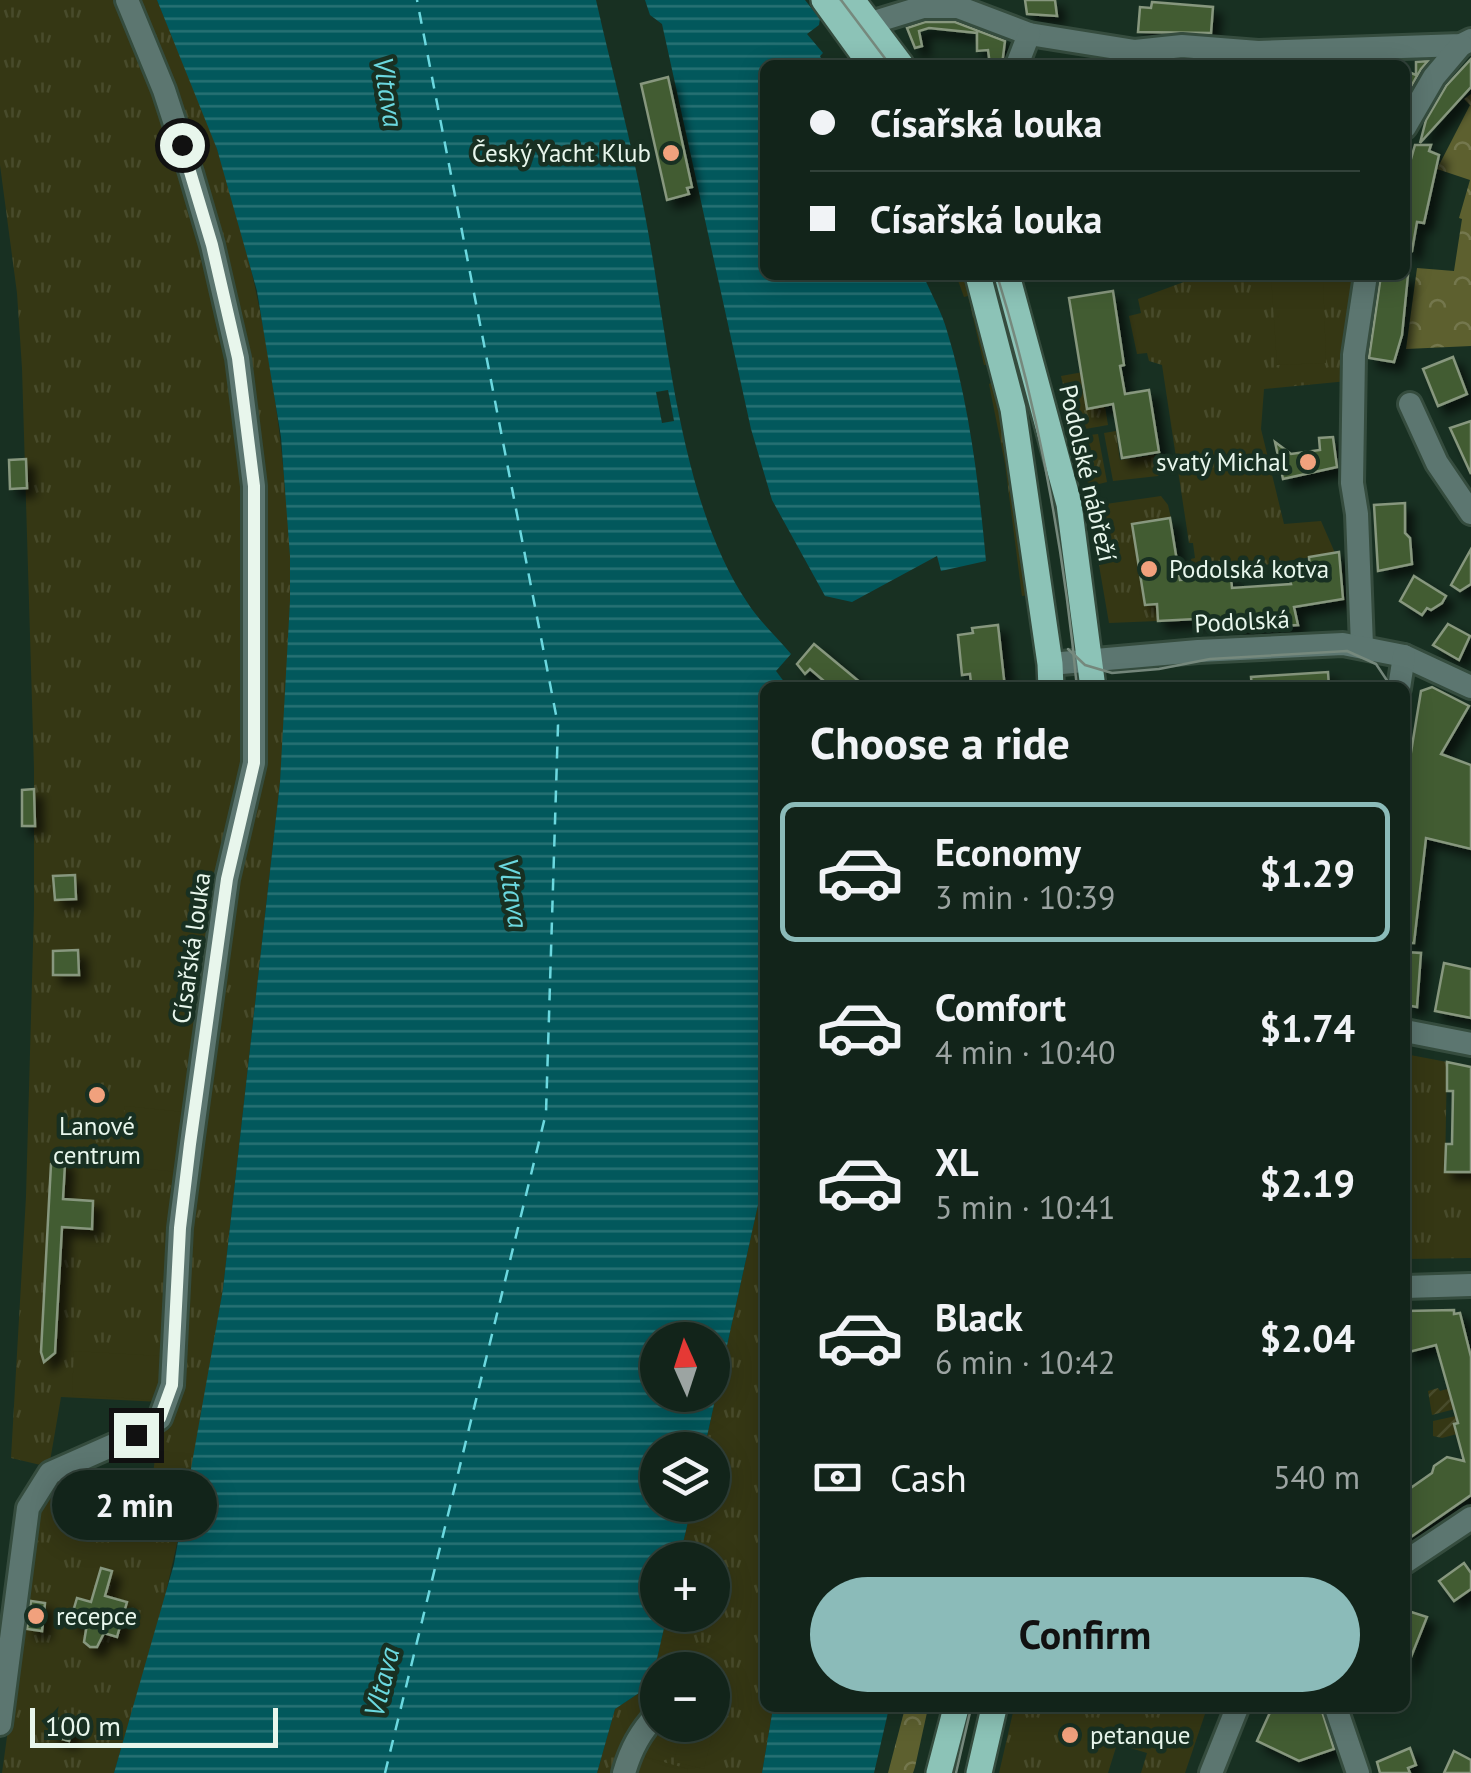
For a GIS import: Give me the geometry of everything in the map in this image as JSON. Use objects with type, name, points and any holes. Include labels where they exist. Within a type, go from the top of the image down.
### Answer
[{"type":"main road","points":[[824,0],[895,60]]},
{"type":"main road","points":[[852,0],[869,60]]},
{"type":"main road","points":[[979,280],[1014,410],[1050,676]]},
{"type":"main road","name":"Podolské nábřeží","points":[[1008,280],[1069,504],[1093,682]]},
{"type":"main road","points":[[939,1773],[955,1712]]},
{"type":"main road","points":[[979,1773],[993,1712]]},
{"type":"street","name":"Císařská louka","points":[[0,1724],[28,1508],[50,1473],[136,1435],[160,1418],[172,1385],[180,1228],[190,1144],[227,879],[254,763],[254,486],[238,358],[191,173],[164,90],[127,0]]},
{"type":"street","points":[[860,29],[923,7],[958,7],[1029,34],[1134,51],[1155,60]]},
{"type":"street","points":[[1019,60],[1029,34]]},
{"type":"street","points":[[1134,51],[1182,46],[1258,52],[1466,43]]},
{"type":"street","points":[[1410,118],[1434,77],[1466,43]]},
{"type":"street","points":[[1361,280],[1354,355],[1352,483],[1357,514],[1362,646]]},
{"type":"street","points":[[1410,404],[1437,463],[1471,513]]},
{"type":"street","name":"Podolská","points":[[1050,676],[1091,660],[1343,644],[1404,656],[1471,687]]},
{"type":"street","points":[[1400,682],[1404,656]]},
{"type":"street","points":[[1410,1032],[1471,1044]]},
{"type":"street","points":[[1410,1286],[1470,1287]]},
{"type":"street","points":[[1410,1559],[1471,1518]]},
{"type":"street","points":[[1210,1773],[1235,1712]]},
{"type":"street","points":[[1337,1712],[1358,1773]]},
{"type":"street","points":[[624,1773],[640,1733]]},
{"type":"green space","points":[[0,0],[157,0],[210,130],[246,248],[275,399],[290,553],[290,639],[280,782],[223,1289],[192,1477],[161,1614],[114,1773],[2,1773],[39,1506],[52,1484],[75,1469],[132,1470],[152,1485],[161,1402],[61,1397],[49,1467],[11,1458],[26,1197],[34,768],[22,368],[17,293],[0,165]]},
{"type":"green space","points":[[1471,94],[1471,346],[1406,349],[1417,268],[1454,271],[1462,219],[1459,218],[1470,180],[1437,169],[1470,105],[1464,99]]},
{"type":"green space","points":[[958,280],[966,280],[989,365],[984,365],[968,296],[964,297]]},
{"type":"green space","points":[[1189,280],[1352,280],[1356,287],[1348,381],[1264,389],[1261,429],[1284,524],[1321,521],[1335,553],[1194,574],[1193,543],[1189,543],[1162,365],[1149,361],[1147,353],[1137,354],[1129,316],[1141,313],[1138,299]]},
{"type":"green space","points":[[1271,280],[1323,280],[1326,363],[1277,365]]},
{"type":"green space","points":[[990,370],[996,393],[1012,473],[1031,595],[1022,596],[1005,464],[989,384],[993,382]]},
{"type":"green space","points":[[1083,372],[1088,408],[1105,406],[1108,425],[1074,431],[1061,376]]},
{"type":"green space","points":[[1116,431],[1120,460],[1161,454],[1158,476],[1113,481],[1104,433]]},
{"type":"green space","points":[[1098,434],[1107,482],[1091,486],[1084,478],[1075,437]]},
{"type":"green space","points":[[1161,496],[1171,518],[1132,524],[1145,605],[1157,604],[1158,621],[1109,623],[1090,513],[1099,505]]},
{"type":"green space","points":[[1410,1055],[1447,1062],[1445,1171],[1471,1172],[1471,1258],[1410,1259]]},
{"type":"green space","points":[[125,1106],[184,1112],[178,1172],[118,1166]]},
{"type":"green space","points":[[760,1196],[760,1712],[772,1712],[762,1773],[597,1773],[615,1709],[640,1692],[640,1742],[730,1742],[730,1652],[659,1652],[663,1632],[730,1632],[730,1542],[683,1542],[688,1522],[730,1522],[730,1432],[708,1432],[712,1412],[730,1412],[730,1332]]},
{"type":"green space","points":[[74,1351],[161,1356],[158,1400],[72,1395]]},
{"type":"green space","points":[[1450,1388],[1455,1409],[1432,1415],[1428,1391]]},
{"type":"green space","points":[[1456,1416],[1457,1434],[1433,1436],[1433,1421]]},
{"type":"green space","points":[[904,1712],[927,1712],[913,1773],[888,1773]]},
{"type":"green space","points":[[1013,1712],[1206,1712],[1185,1773],[1141,1773],[1147,1753],[1117,1744],[1108,1773],[999,1773]]},
{"type":"green space","points":[[679,1742],[710,1742],[704,1769],[674,1762]]},
{"type":"green space","points":[[642,1756],[688,1769],[687,1773],[637,1773]]},
{"type":"water","name":"Vltava","points":[[157,0],[596,0],[640,188],[691,467],[724,561],[752,609],[791,654],[776,671],[784,682],[760,682],[760,1196],[730,1332],[730,1322],[640,1322],[640,1412],[712,1412],[708,1432],[640,1432],[640,1522],[688,1522],[683,1542],[640,1542],[640,1632],[663,1632],[659,1652],[640,1652],[640,1692],[615,1709],[597,1773],[114,1773],[174,1564],[223,1289],[280,782],[290,601],[281,437],[257,291],[217,149]]},
{"type":"water","points":[[645,0],[805,0],[820,19],[819,25],[807,34],[823,53],[822,60],[760,60],[760,280],[925,280],[945,325],[961,386],[986,561],[941,571],[937,556],[852,602],[825,596],[772,500],[751,429],[662,24],[650,15]]},
{"type":"water","points":[[772,1712],[888,1712],[874,1773],[762,1773]]},
{"type":"pier","points":[[668,390],[674,421],[662,423],[656,392]]},
{"type":"building","points":[[1025,0],[1055,0],[1057,16],[1027,14]]},
{"type":"building","points":[[1152,2],[1213,7],[1211,33],[1138,32],[1140,7],[1151,8]]},
{"type":"building","points":[[925,22],[955,22],[1005,41],[1003,60],[989,60],[988,50],[977,51],[977,33],[929,28],[919,31],[922,46],[915,48],[907,28]]},
{"type":"building","points":[[1471,59],[1471,87],[1420,143],[1426,120],[1446,86]]},
{"type":"building","points":[[1428,61],[1410,88],[1410,72],[1416,75],[1416,62]]},
{"type":"building","name":"Český Yacht Klub","points":[[668,77],[692,187],[687,188],[689,194],[667,200],[641,84]]},
{"type":"building","points":[[1415,145],[1431,145],[1429,151],[1439,155],[1424,223],[1417,222],[1412,251],[1410,251],[1410,162]]},
{"type":"building","points":[[1380,280],[1408,280],[1402,335],[1394,362],[1369,358]]},
{"type":"building","points":[[1113,291],[1125,394],[1149,390],[1159,452],[1122,458],[1113,404],[1087,409],[1069,298]]},
{"type":"building","points":[[1453,357],[1467,394],[1438,406],[1423,369]]},
{"type":"building","points":[[1471,421],[1471,474],[1450,428]]},
{"type":"building","name":"svatý Michal","points":[[1333,437],[1337,467],[1283,479],[1275,442],[1291,454],[1320,450],[1319,438]]},
{"type":"building","points":[[26,459],[27,488],[10,489],[9,460]]},
{"type":"building","points":[[1405,503],[1405,533],[1410,538],[1412,564],[1378,571],[1374,505]]},
{"type":"building","points":[[1170,518],[1180,580],[1231,576],[1232,588],[1291,584],[1289,576],[1310,571],[1309,557],[1339,552],[1343,599],[1294,607],[1298,625],[1235,629],[1234,617],[1158,621],[1157,604],[1145,605],[1132,524]]},
{"type":"building","points":[[1471,549],[1471,584],[1460,591],[1451,585]]},
{"type":"building","points":[[1414,576],[1446,596],[1442,603],[1431,610],[1427,608],[1422,615],[1400,601]]},
{"type":"building","points":[[1448,624],[1470,636],[1459,660],[1433,645]]},
{"type":"building","points":[[998,625],[1004,682],[971,682],[970,674],[962,675],[958,635],[973,633],[972,628]]},
{"type":"building","points":[[814,644],[860,682],[825,682],[810,669],[805,674],[797,664]]},
{"type":"building","points":[[1328,672],[1329,682],[1251,682],[1251,677]]},
{"type":"building","points":[[1432,687],[1469,706],[1441,754],[1471,765],[1471,849],[1426,838],[1414,943],[1410,943],[1410,758],[1421,691]]},
{"type":"building","points":[[34,789],[35,826],[22,826],[22,790]]},
{"type":"building","points":[[75,875],[76,899],[55,900],[53,876]]},
{"type":"building","points":[[78,950],[79,975],[53,975],[53,951]]},
{"type":"building","points":[[1410,952],[1421,953],[1417,1007],[1410,1006]]},
{"type":"building","points":[[1444,963],[1471,969],[1471,1018],[1435,1011]]},
{"type":"building","points":[[1447,1062],[1471,1067],[1471,1172],[1445,1172],[1446,1144],[1452,1144],[1453,1091],[1447,1091]]},
{"type":"building","points":[[60,1158],[65,1164],[63,1199],[93,1201],[92,1229],[62,1227],[55,1353],[44,1362],[41,1352],[51,1164]]},
{"type":"building","points":[[1410,1311],[1460,1313],[1471,1357],[1471,1495],[1410,1538],[1410,1488],[1447,1457],[1464,1461],[1454,1424],[1458,1423],[1436,1345],[1410,1352]]},
{"type":"building","points":[[1464,1563],[1471,1573],[1471,1589],[1454,1601],[1439,1581]]},
{"type":"building","points":[[101,1568],[112,1571],[105,1596],[127,1602],[117,1637],[104,1633],[97,1647],[90,1647],[84,1642],[87,1624],[70,1622],[77,1598],[91,1602]]},
{"type":"building","name":"recepce","points":[[31,1601],[45,1603],[42,1631],[27,1629]]},
{"type":"building","points":[[1410,1612],[1427,1617],[1410,1660]]},
{"type":"building","points":[[1270,1712],[1322,1712],[1334,1749],[1299,1761],[1257,1741]]},
{"type":"building","points":[[56,1718],[74,1723],[69,1741],[51,1736]]},
{"type":"building","points":[[1410,1748],[1416,1765],[1408,1768],[1410,1773],[1380,1773],[1377,1762]]},
{"type":"building","points":[[1454,1751],[1471,1760],[1471,1773],[1444,1773]]},
{"type":"ferry route","points":[[385,1773],[546,1113],[558,725],[417,0]]},
{"type":"tram line","points":[[841,0],[886,60]]},
{"type":"tram line","points":[[998,280],[1048,479],[1076,682]]},
{"type":"tram line","points":[[1068,649],[1085,665],[1112,673],[1210,659],[1347,651],[1376,664],[1388,682]]},
{"type":"tram line","points":[[956,1773],[970,1712]]},
{"type":"place","name":"Český Yacht Klub","points":[[671,153]]},
{"type":"place","name":"svatý Michal","points":[[1308,462]]},
{"type":"place","name":"Podolská kotva","points":[[1149,569]]},
{"type":"place","name":"Lanové centrum","points":[[97,1095]]},
{"type":"place","name":"recepce","points":[[36,1616]]},
{"type":"place","name":"petanque","points":[[1070,1735]]},
{"type":"route","points":[[136,1435],[160,1418],[172,1385],[180,1228],[190,1144],[227,879],[254,763],[254,486],[238,358],[212,245],[182,145]]}]
